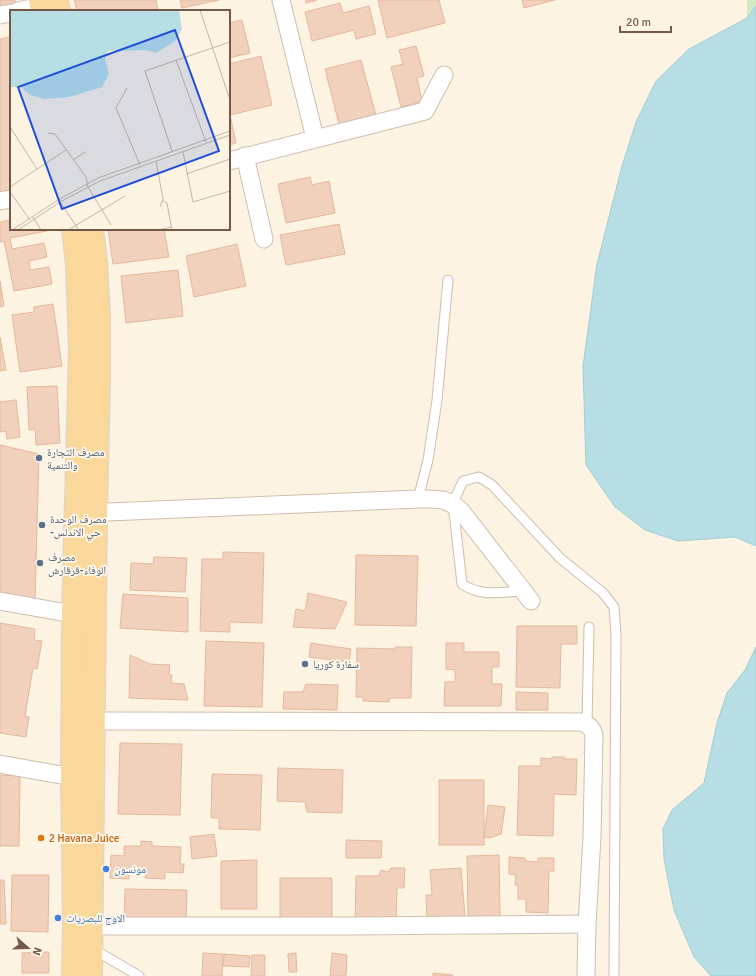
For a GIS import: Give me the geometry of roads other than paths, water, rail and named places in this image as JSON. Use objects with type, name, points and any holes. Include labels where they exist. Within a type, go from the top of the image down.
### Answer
[{"type":"main road","points":[[73,230],[77,265],[93,721],[83,926],[73,976]]},
{"type":"main road","points":[[91,976],[92,949],[83,926],[72,777],[73,614],[86,513],[99,378],[99,315],[96,261],[92,230]]},
{"type":"street","points":[[281,0],[315,138]]},
{"type":"street","points":[[24,10],[48,6]]},
{"type":"street","points":[[0,15],[10,13]]},
{"type":"street","points":[[264,238],[237,158],[425,111],[444,75]]},
{"type":"street","points":[[0,201],[10,199]]},
{"type":"street","points":[[86,513],[418,499],[444,500],[453,503],[461,511],[527,596]]},
{"type":"street","points":[[0,601],[73,614]]},
{"type":"street","points":[[93,721],[582,722],[587,724],[592,729],[594,735],[592,837],[587,924],[586,976]]},
{"type":"street","points":[[0,764],[72,777]]},
{"type":"street","points":[[83,926],[587,924]]},
{"type":"lane","points":[[418,499],[428,460],[437,400],[448,280]]},
{"type":"lane","points":[[527,596],[481,593],[469,589],[462,584],[453,503],[463,481],[479,477],[492,485],[560,558],[603,593],[614,607],[616,635],[614,976]]},
{"type":"lane","points":[[587,724],[589,627]]},
{"type":"lane","points":[[92,949],[140,976]]},
{"type":"water","points":[[756,6],[756,546],[735,537],[678,541],[645,530],[615,507],[586,465],[583,366],[597,264],[622,166],[636,122],[656,81],[689,49],[747,18]]},
{"type":"water","points":[[756,647],[756,976],[711,976],[694,957],[674,910],[664,859],[663,829],[672,810],[704,783],[717,723],[727,693],[745,670]]},
{"type":"place","name":"مصرف التجارة والتنمية","points":[[39,458]]},
{"type":"place","name":"مصرف الوحدة -حي الاندلس","points":[[42,525]]},
{"type":"place","name":"مصرف الوفاء-قرقارش","points":[[40,563]]},
{"type":"place","name":"سفارة كوريا","points":[[305,664]]},
{"type":"place","name":"2 Havana Juice","points":[[41,838]]},
{"type":"place","name":"مونسون","points":[[106,869]]},
{"type":"place","name":"الاوج للبصريات","points":[[58,918]]}]
